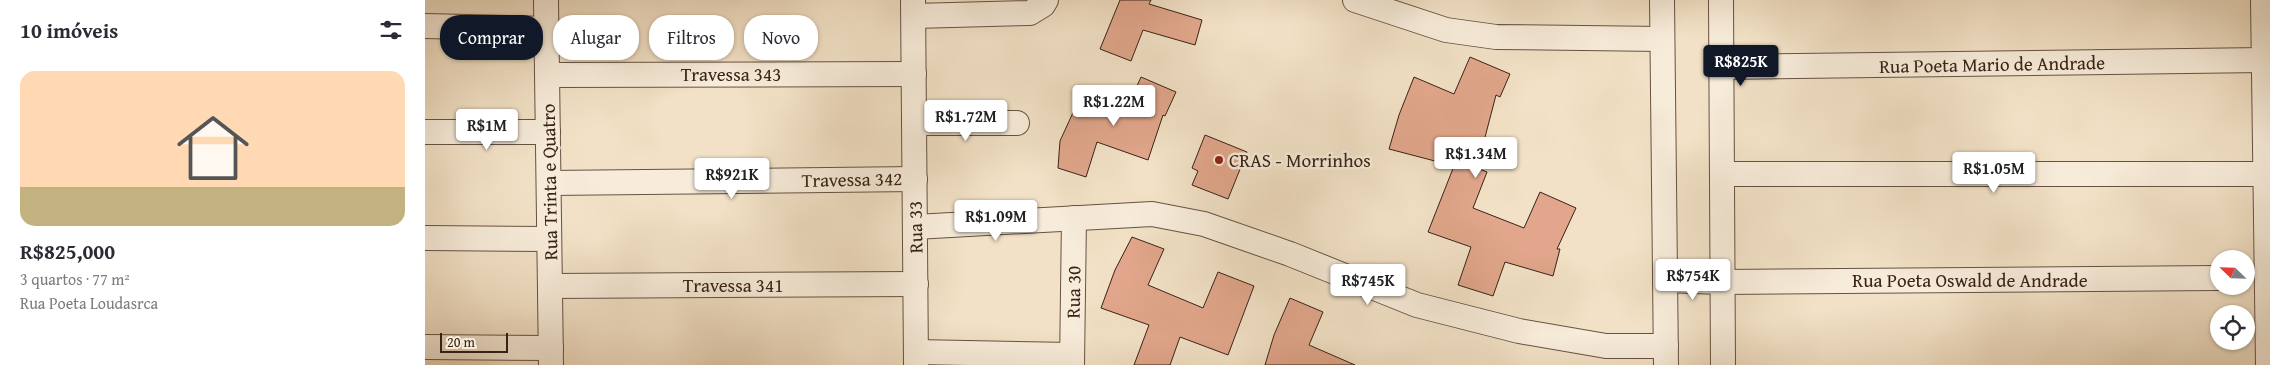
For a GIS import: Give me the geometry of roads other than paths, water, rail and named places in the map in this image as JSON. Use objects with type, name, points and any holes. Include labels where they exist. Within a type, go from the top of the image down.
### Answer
[{"type":"street","name":"Rua Trinta e Quatro","points":[[547,0],[551,356]]},
{"type":"street","points":[[913,8],[1030,13],[1043,5],[1045,0]]},
{"type":"street","points":[[1355,0],[1446,30],[1488,36],[1663,39]]},
{"type":"street","points":[[915,227],[1153,214],[1203,224],[1290,254],[1417,305],[1519,331],[1666,356],[1662,0]]},
{"type":"street","points":[[1721,0],[1723,365]]},
{"type":"street","points":[[2263,0],[2265,174],[2257,278],[2268,365]]},
{"type":"street","name":"Rua 33","points":[[913,8],[916,358]]},
{"type":"street","points":[[425,26],[547,29]]},
{"type":"street","name":"Rua Poeta Mario de Andrade","points":[[1721,67],[2264,60]]},
{"type":"street","name":"Travessa 343","points":[[548,74],[914,74]]},
{"type":"street","points":[[914,123],[1017,123]]},
{"type":"street","points":[[425,132],[548,132]]},
{"type":"street","points":[[1722,174],[2265,174]]},
{"type":"street","name":"Travessa 342","points":[[549,183],[915,179]]},
{"type":"street","name":"Rua 30","points":[[1072,360],[1074,218]]},
{"type":"street","points":[[425,238],[549,239]]},
{"type":"street","name":"Rua Poeta Oswald de Andrade","points":[[1665,280],[1722,282],[2210,278]]},
{"type":"street","name":"Travessa 341","points":[[550,286],[916,284]]},
{"type":"street","points":[[425,347],[551,356]]},
{"type":"street","points":[[916,358],[1072,360]]},
{"type":"place","name":"CRAS - Morrinhos","points":[[1219,160]]}]
